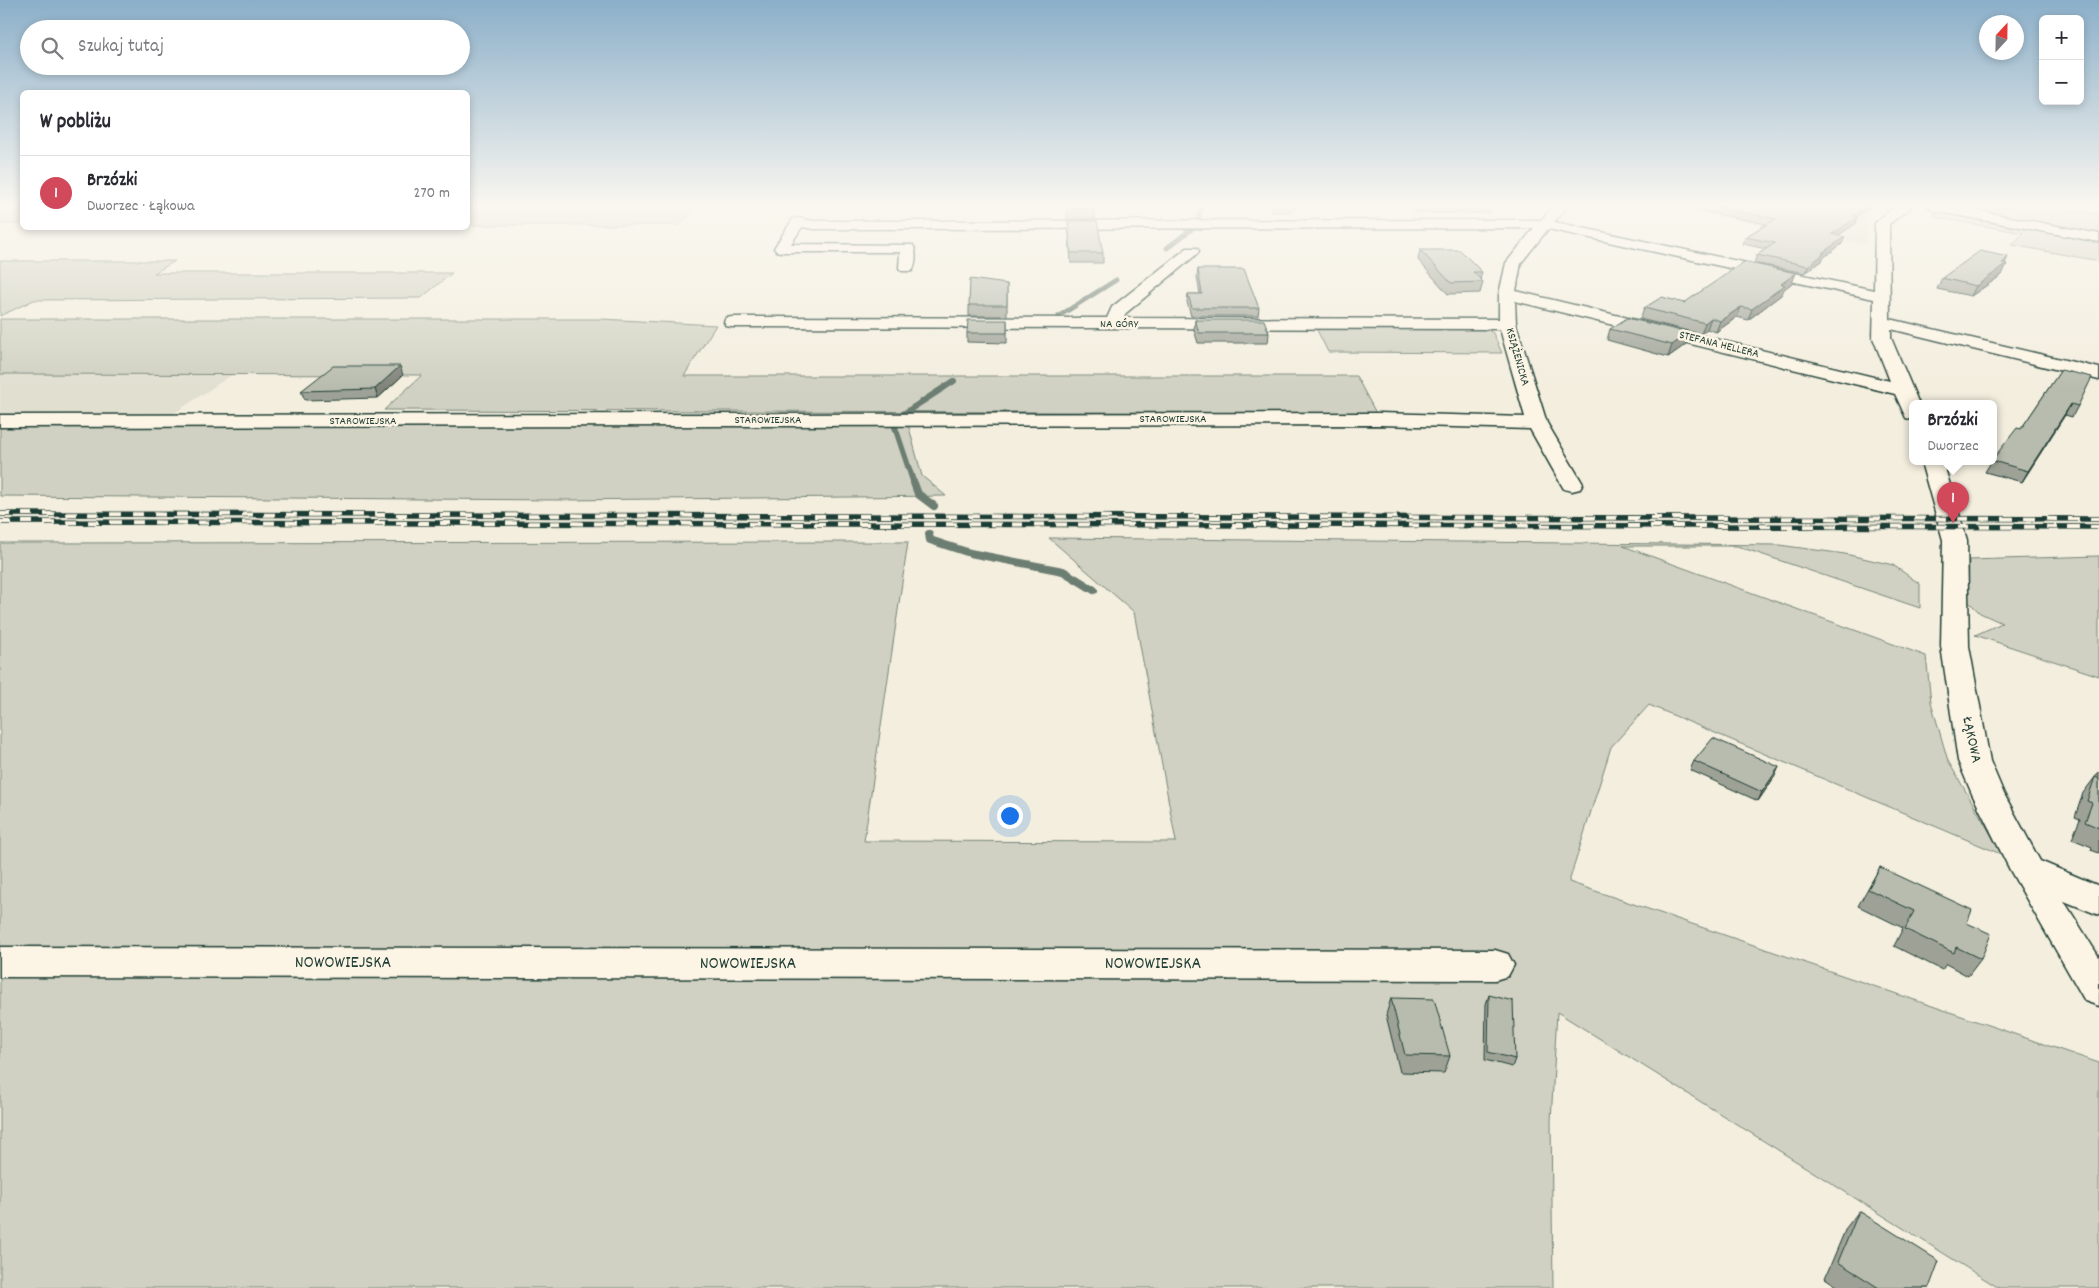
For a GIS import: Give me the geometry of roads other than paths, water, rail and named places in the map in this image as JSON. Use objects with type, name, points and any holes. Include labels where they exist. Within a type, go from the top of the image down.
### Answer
[{"type":"street","points":[[1114,324],[1118,311],[1172,267]]},
{"type":"street","name":"KSIĄŻENICKA","points":[[1513,267],[1507,294],[1507,324],[1537,423],[1572,484]]},
{"type":"street","points":[[1747,267],[1882,296]]},
{"type":"street","points":[[1882,267],[1882,338],[1909,405]]},
{"type":"street","name":"STEFANA HELLERA","points":[[1507,294],[1902,390]]},
{"type":"street","name":"NA GÓRY","points":[[732,322],[1507,324]]},
{"type":"street","points":[[1882,322],[2099,374]]},
{"type":"street","name":"STAROWIEJSKA","points":[[0,421],[1379,419],[1537,423]]},
{"type":"street","name":"ŁĄKOWA","points":[[1933,465],[1955,540],[1955,646],[1974,761],[1988,794],[2027,870],[2099,990]]},
{"type":"street","points":[[2027,870],[2099,901]]},
{"type":"street","name":"NOWOWIEJSKA","points":[[0,962],[1495,965]]},
{"type":"waterway","points":[[1059,316],[1116,280]]},
{"type":"waterway","points":[[900,416],[954,381]]},
{"type":"waterway","points":[[895,427],[914,484]]},
{"type":"waterway","points":[[914,483],[918,494],[934,506]]},
{"type":"waterway","points":[[929,534],[930,540],[970,553],[1063,571],[1094,590]]},
{"type":"railway","points":[[0,514],[2099,519]]},
{"type":"railway","points":[[0,522],[2099,527]]},
{"type":"place","name":"Brzózki","points":[[1953,523]]}]
